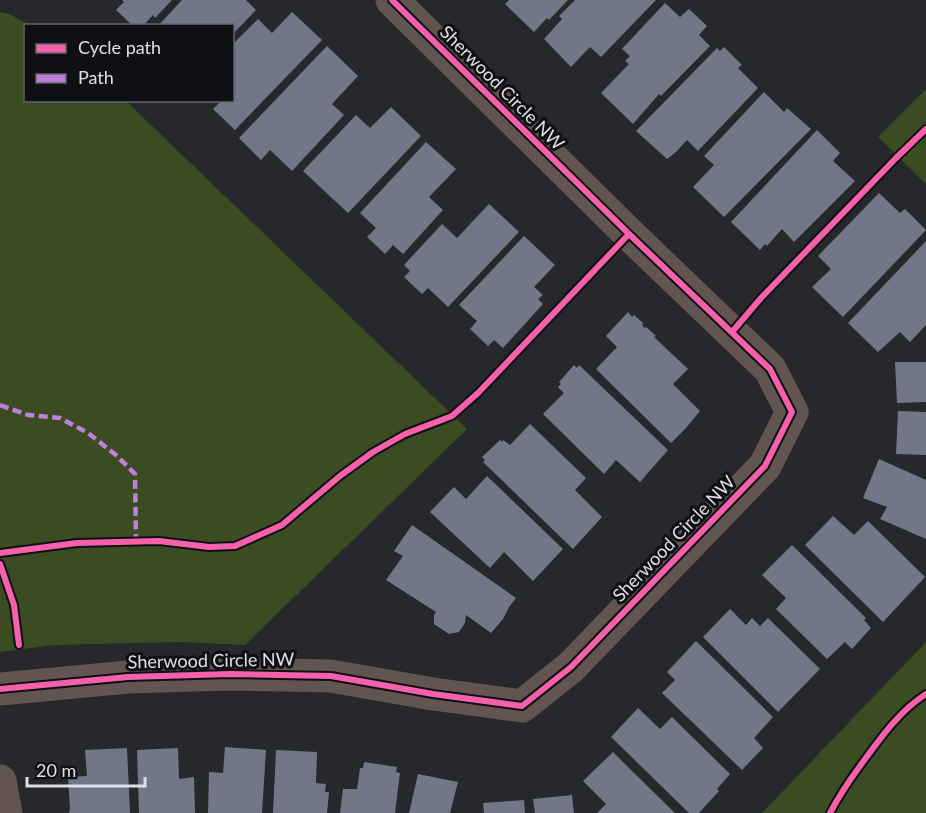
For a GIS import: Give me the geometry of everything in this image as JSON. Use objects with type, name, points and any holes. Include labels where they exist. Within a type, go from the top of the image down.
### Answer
[{"type":"street","name":"Sherwood Circle NW","points":[[0,689],[128,677],[230,674],[331,676],[433,694],[522,706],[571,667],[765,466],[792,412],[770,369],[629,234],[392,0]]},
{"type":"street","points":[[0,781],[6,813]]},
{"type":"green space","points":[[0,12],[28,24],[24,24],[24,102],[127,102],[467,429],[245,645],[179,642],[54,645],[0,652]]},
{"type":"green space","points":[[926,89],[926,184],[878,137]]},
{"type":"green space","points":[[926,642],[926,813],[762,813]]},
{"type":"building","points":[[122,0],[172,0],[155,18],[153,15],[145,24],[131,24],[116,10],[124,2]]},
{"type":"building","points":[[182,0],[246,0],[256,10],[234,33],[234,24],[160,24]]},
{"type":"building","points":[[509,0],[568,0],[534,32],[505,4]]},
{"type":"building","points":[[575,0],[656,0],[601,57],[590,47],[571,67],[544,39],[562,19],[559,16]]},
{"type":"building","points":[[665,3],[680,17],[689,9],[707,26],[699,35],[710,46],[661,96],[659,94],[633,124],[601,93],[629,64],[625,61],[630,56],[622,49]]},
{"type":"building","points":[[292,12],[322,40],[235,130],[213,109],[220,102],[234,102],[234,43],[258,19],[272,33]]},
{"type":"building","points":[[327,46],[358,76],[332,104],[344,115],[292,171],[270,150],[261,160],[239,138]]},
{"type":"building","points":[[724,47],[742,65],[738,68],[758,88],[698,151],[687,140],[667,159],[636,131],[717,48],[720,51]]},
{"type":"building","points":[[764,92],[784,112],[787,108],[811,129],[724,217],[693,187],[714,165],[704,156]]},
{"type":"building","points":[[391,107],[421,136],[348,213],[303,171],[356,115],[370,128]]},
{"type":"building","points":[[817,130],[840,153],[833,161],[855,181],[794,242],[782,229],[767,246],[765,244],[760,250],[731,222]]},
{"type":"building","points":[[426,142],[456,169],[429,197],[443,210],[403,254],[393,245],[385,254],[367,237],[376,228],[360,213]]},
{"type":"building","points":[[879,193],[900,213],[905,209],[926,230],[843,317],[812,287],[831,269],[818,256]]},
{"type":"building","points":[[489,204],[519,232],[448,307],[428,288],[422,294],[404,277],[410,271],[404,265],[442,224],[457,238]]},
{"type":"building","points":[[524,236],[555,265],[534,287],[543,295],[538,299],[543,304],[503,348],[494,340],[488,346],[470,329],[477,321],[459,305]]},
{"type":"building","points":[[926,241],[926,325],[910,342],[900,332],[878,352],[848,323]]},
{"type":"building","points":[[628,312],[643,323],[642,325],[688,369],[673,384],[700,411],[671,443],[596,369],[617,347],[606,336]]},
{"type":"building","points":[[895,362],[926,362],[926,402],[897,403]]},
{"type":"building","points":[[574,365],[577,368],[579,365],[668,450],[640,482],[616,460],[604,474],[543,414],[564,393],[558,387],[561,384],[559,382]]},
{"type":"building","points":[[898,411],[926,412],[926,455],[896,454]]},
{"type":"building","points":[[530,424],[586,478],[575,490],[602,517],[573,549],[483,462],[485,460],[482,457],[500,440],[510,445]]},
{"type":"building","points":[[879,459],[926,480],[926,539],[880,519],[887,507],[863,498]]},
{"type":"building","points":[[487,476],[563,549],[533,581],[504,552],[490,568],[430,512],[454,487],[466,499]]},
{"type":"building","points":[[833,516],[854,535],[868,521],[925,577],[883,622],[805,545]]},
{"type":"building","points":[[412,525],[516,598],[491,633],[466,615],[465,623],[459,632],[449,634],[434,624],[436,612],[386,580],[403,556],[394,551]]},
{"type":"building","points":[[792,545],[866,618],[864,620],[871,628],[852,649],[845,642],[827,659],[776,609],[786,598],[762,575]]},
{"type":"building","points":[[730,609],[746,625],[752,618],[760,626],[768,618],[820,669],[778,712],[703,637]]},
{"type":"building","points":[[696,641],[773,717],[754,738],[763,748],[742,770],[662,693],[675,680],[667,672]]},
{"type":"building","points":[[638,708],[660,729],[672,717],[730,774],[717,789],[719,791],[699,813],[689,813],[611,737]]},
{"type":"building","points":[[225,747],[266,750],[262,813],[208,813],[209,772],[223,773]]},
{"type":"building","points":[[127,748],[130,813],[69,813],[68,777],[87,776],[85,750]]},
{"type":"building","points":[[178,748],[179,779],[194,777],[195,813],[139,813],[137,750]]},
{"type":"building","points":[[276,750],[317,752],[316,783],[326,784],[325,792],[329,792],[327,813],[273,813]]},
{"type":"building","points":[[613,752],[675,813],[597,813],[606,804],[583,781]]},
{"type":"building","points":[[364,762],[397,767],[396,772],[400,773],[395,813],[340,813],[343,789],[357,789],[360,768],[363,768]]},
{"type":"building","points":[[418,774],[458,782],[450,813],[409,813]]},
{"type":"building","points":[[572,795],[574,813],[535,813],[533,799]]},
{"type":"building","points":[[524,800],[525,813],[484,813],[483,803]]},
{"type":"marked path","points":[[0,405],[28,415],[60,418],[88,433],[116,455],[135,474],[136,541]]},
{"type":"cycle path","points":[[0,689],[128,677],[230,674],[331,676],[433,694],[522,706],[571,667],[765,466],[792,412],[770,369],[629,234],[392,0]]},
{"type":"cycle path","points":[[732,332],[761,298],[926,129]]},
{"type":"cycle path","points":[[0,553],[77,543],[159,541],[209,547],[235,546],[282,525],[340,476],[373,452],[405,434],[452,416],[478,393],[629,234]]},
{"type":"cycle path","points":[[0,564],[14,605],[19,645]]},
{"type":"cycle path","points":[[830,813],[848,783],[882,736],[898,717],[926,694]]}]
